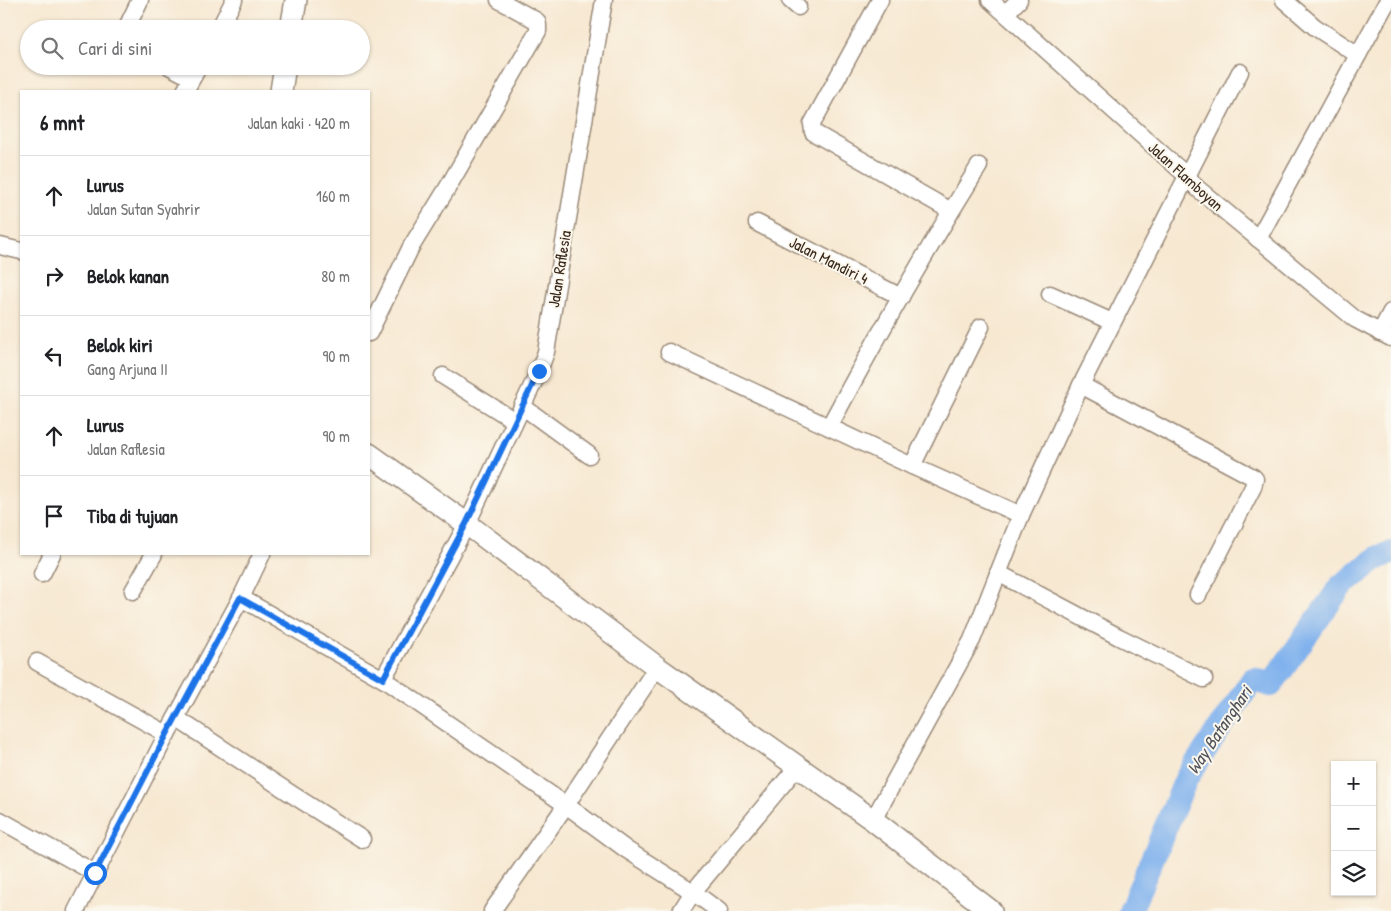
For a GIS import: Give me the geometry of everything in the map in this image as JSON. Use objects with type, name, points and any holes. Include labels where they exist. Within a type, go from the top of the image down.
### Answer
[{"type":"main road","points":[[293,20],[296,0]]},
{"type":"main road","points":[[281,90],[284,75]]},
{"type":"main road","points":[[370,455],[657,667],[873,820],[991,911]]},
{"type":"street","points":[[130,20],[140,0]]},
{"type":"street","points":[[223,20],[234,0]]},
{"type":"street","points":[[370,331],[410,247],[448,187],[538,31],[537,21],[499,0]]},
{"type":"street","name":"Jalan Raflesia","points":[[383,679],[466,524],[539,371],[546,352],[604,0]]},
{"type":"street","points":[[880,0],[812,124],[813,132],[951,211]]},
{"type":"street","name":"Jalan Flamboyan","points":[[990,0],[1187,176],[1197,188],[1356,319],[1386,335]]},
{"type":"street","points":[[1006,13],[1018,0]]},
{"type":"street","points":[[1284,0],[1316,27],[1358,55]]},
{"type":"street","points":[[1258,239],[1388,0]]},
{"type":"street","points":[[873,820],[972,640],[1021,515],[1081,384],[1240,72]]},
{"type":"street","points":[[829,427],[901,297],[979,166]]},
{"type":"street","name":"Jalan Mandiri 4","points":[[757,223],[901,297]]},
{"type":"street","points":[[0,246],[20,251]]},
{"type":"street","points":[[1050,294],[1112,322]]},
{"type":"street","points":[[1386,335],[1391,312]]},
{"type":"street","points":[[912,466],[981,327]]},
{"type":"street","points":[[670,352],[1021,515]]},
{"type":"street","points":[[443,376],[518,414],[589,455]]},
{"type":"street","points":[[1081,384],[1255,479],[1253,487],[1198,595]]},
{"type":"street","points":[[42,574],[52,555]]},
{"type":"street","points":[[133,591],[153,555]]},
{"type":"street","points":[[76,911],[262,555]]},
{"type":"street","points":[[998,573],[1119,637],[1204,679]]},
{"type":"street","points":[[240,598],[383,679],[566,805],[627,850],[719,911]]},
{"type":"street","points":[[37,662],[167,734]]},
{"type":"street","points":[[492,911],[566,805],[657,667]]},
{"type":"street","points":[[176,718],[362,839]]},
{"type":"street","points":[[681,911],[693,892],[798,766]]},
{"type":"street","points":[[0,820],[95,873]]},
{"type":"waterway","name":"Way Batanghari","points":[[1130,911],[1187,777],[1253,679],[1271,685],[1341,586],[1379,557],[1391,553]]},
{"type":"route","points":[[95,873],[240,598],[383,679],[466,524],[539,371]]}]
